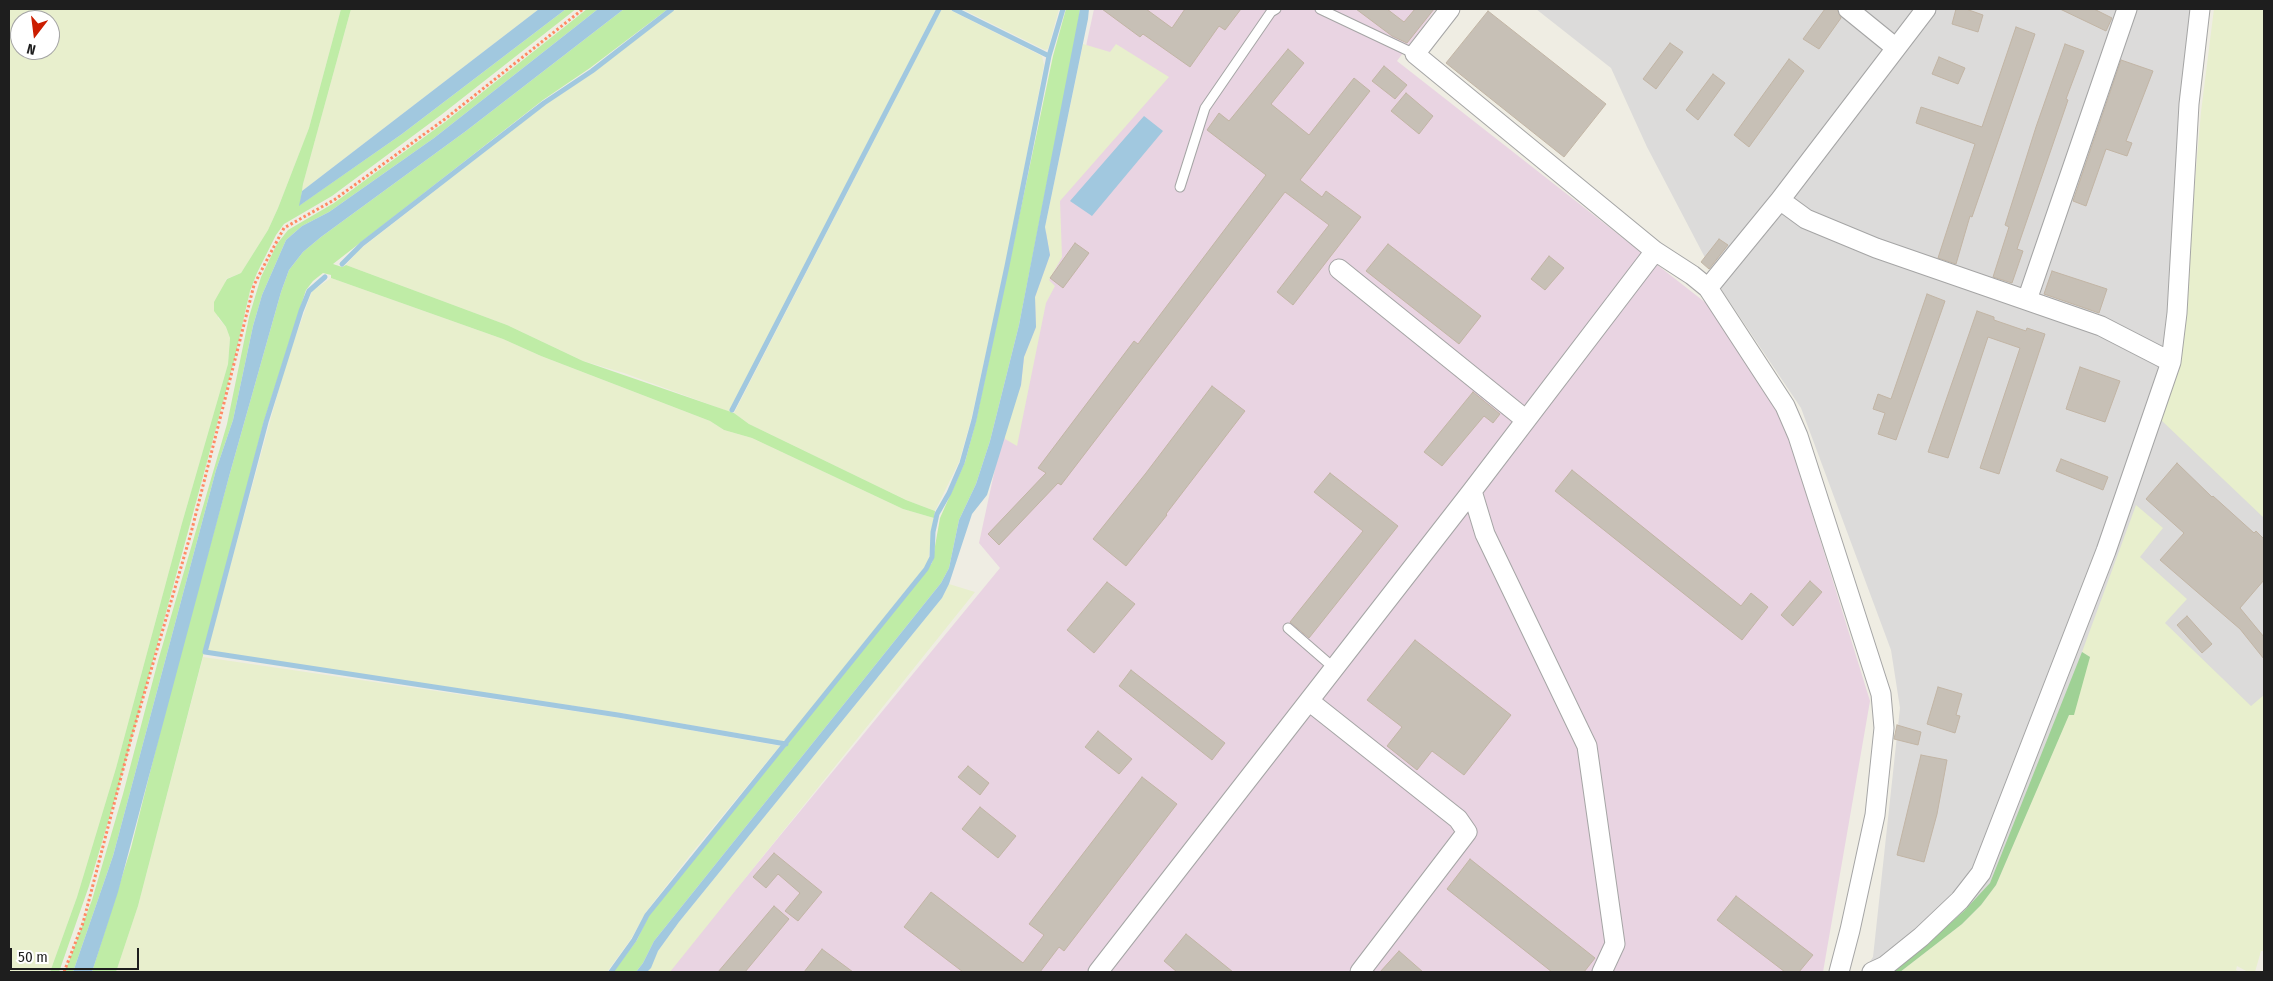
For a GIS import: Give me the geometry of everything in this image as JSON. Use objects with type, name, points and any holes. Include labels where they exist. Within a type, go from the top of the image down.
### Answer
[{"type":"street","points":[[1450,9],[1415,54],[1655,251],[1692,275],[1708,288],[1785,406],[1798,436],[1881,694],[1884,728],[1875,815],[1839,972]]},
{"type":"street","points":[[1848,9],[1896,48]]},
{"type":"street","points":[[1708,288],[1780,200],[1926,9]]},
{"type":"street","points":[[2027,300],[2127,9]]},
{"type":"street","points":[[1872,972],[1885,966],[1921,937],[1960,900],[1981,873],[2106,551],[2170,362],[2177,313],[2188,104],[2200,9]]},
{"type":"street","points":[[1780,200],[1806,219],[1868,244],[2101,326],[2170,362]]},
{"type":"street","points":[[1098,972],[1472,491],[1655,251]]},
{"type":"street","points":[[1339,269],[1526,420]]},
{"type":"street","points":[[1472,491],[1485,534],[1587,746],[1615,944],[1602,972]]},
{"type":"street","points":[[1309,701],[1458,819],[1467,832],[1360,972]]},
{"type":"lane","points":[[1180,187],[1205,108],[1271,12],[1276,9]]},
{"type":"lane","points":[[1320,9],[1415,54]]},
{"type":"lane","points":[[1288,628],[1334,668]]},
{"type":"path","points":[[64,972],[83,924],[131,739],[191,534],[254,285],[284,228],[334,200],[445,119],[583,9]]},
{"type":"shaded area","points":[[1094,9],[1436,9],[1397,61],[1720,314],[1782,416],[1870,701],[1823,972],[668,972],[1000,568],[979,543]]},
{"type":"shaded area","points":[[1536,9],[2195,9],[2158,412],[2264,515],[2264,726],[2001,972],[1863,972],[1873,957],[1900,708],[1891,650],[1801,408],[1723,292],[1647,147],[1611,68]]},
{"type":"green space","points":[[9,9],[341,9],[309,128],[278,208],[268,230],[241,273],[226,279],[218,318],[226,327],[230,338],[228,364],[182,523],[116,768],[77,897],[50,972],[9,972]]},
{"type":"green space","points":[[341,9],[351,9],[303,184],[300,205],[402,134],[566,9],[576,9],[441,115],[332,196],[284,224],[276,235],[250,291],[234,361],[204,473],[119,785],[89,886],[59,972],[50,972],[77,897],[116,768],[182,523],[228,364],[230,338],[226,327],[214,311],[214,302],[227,279],[241,273],[268,230],[278,208],[309,128]]},
{"type":"green space","points":[[351,9],[539,9],[302,191],[303,184]]},
{"type":"green space","points":[[587,9],[598,9],[434,138],[329,212],[302,226],[286,240],[262,295],[253,326],[233,420],[216,470],[113,856],[73,972],[65,972],[92,900],[123,794],[158,661],[227,424],[249,317],[261,277],[277,244],[288,230],[334,203],[445,122]]},
{"type":"green space","points":[[624,9],[668,9],[590,68],[543,100],[333,264],[342,267],[346,265],[507,325],[583,361],[734,413],[749,424],[906,500],[935,511],[934,518],[903,509],[752,438],[724,430],[710,421],[541,356],[503,339],[331,278],[331,275],[323,273],[306,290],[264,421],[138,906],[116,972],[92,972],[131,848],[174,677],[281,292],[289,270],[303,252],[321,237],[466,131]]},
{"type":"green space","points":[[675,9],[936,9],[730,412],[624,373],[583,361],[507,325],[346,265],[359,250],[545,105],[593,73]]},
{"type":"green space","points":[[948,9],[1042,56],[1044,65],[1006,263],[971,420],[959,462],[935,511],[906,500],[749,424],[734,413],[941,10]]},
{"type":"green space","points":[[962,9],[1059,9],[1048,49],[1045,50]]},
{"type":"green space","points":[[1066,9],[1080,9],[1078,25],[1019,325],[990,441],[976,484],[959,520],[949,568],[941,583],[654,941],[643,963],[636,972],[613,972],[637,940],[649,915],[932,563],[940,518],[965,462],[976,421],[1053,56]]},
{"type":"green space","points":[[2214,9],[2264,9],[2264,518],[2161,420],[2180,352],[2201,112]]},
{"type":"green space","points":[[1083,44],[1110,52],[1116,44],[1169,77],[1060,201],[1062,257],[1049,280],[1055,286],[1046,303],[1017,446],[1005,439],[1005,431],[1021,385],[1024,357],[1036,327],[1035,297],[1050,255],[1045,227]]},
{"type":"green space","points":[[331,278],[503,339],[541,356],[710,421],[724,430],[752,438],[903,509],[934,518],[928,563],[786,740],[782,741],[621,713],[207,651],[286,363],[312,291]]},
{"type":"green space","points":[[2136,505],[2163,528],[2140,557],[2187,599],[2165,623],[2251,706],[2264,695],[2264,951],[2261,951],[2255,972],[2248,972],[2237,966],[2236,970],[2240,972],[1900,972],[1962,924],[1981,905],[1996,885],[2069,714],[2090,657],[2082,652]]},
{"type":"green space","points":[[949,584],[975,592],[670,972],[647,972],[658,951],[679,922],[942,598]]},
{"type":"green space","points":[[2082,652],[2090,657],[2074,715],[2069,715],[1996,885],[1981,905],[1962,924],[1900,972],[1890,972],[1964,911],[1990,883]]},
{"type":"green space","points":[[203,657],[621,718],[780,746],[646,912],[631,939],[607,972],[116,972],[138,906]]},
{"type":"water","points":[[539,9],[566,9],[402,134],[299,206],[302,191]]},
{"type":"water","points":[[598,9],[624,9],[466,131],[321,237],[303,252],[289,270],[281,292],[230,473],[118,892],[92,972],[73,972],[113,856],[216,470],[233,420],[253,326],[262,295],[286,240],[302,226],[329,212],[434,138]]},
{"type":"water","points":[[1080,9],[1089,9],[1088,19],[1045,227],[1050,255],[1035,297],[1036,327],[1024,357],[1021,385],[987,495],[972,514],[949,584],[942,598],[679,922],[658,951],[651,968],[647,972],[636,972],[643,963],[654,941],[941,583],[949,568],[959,520],[976,484],[990,441],[1019,325]]},
{"type":"water","points":[[1144,116],[1163,131],[1092,216],[1070,201]]},
{"type":"building","points":[[1102,9],[1146,9],[1172,28],[1185,9],[1241,9],[1225,30],[1219,26],[1190,67],[1143,34],[1140,37]]},
{"type":"building","points":[[1356,9],[1387,9],[1404,22],[1415,9],[1434,9],[1407,43],[1392,36]]},
{"type":"building","points":[[1825,9],[1837,9],[1841,18],[1819,49],[1803,39]]},
{"type":"building","points":[[1956,9],[1966,9],[1983,15],[1978,32],[1952,24]]},
{"type":"building","points":[[2060,9],[2094,9],[2112,18],[2106,31]]},
{"type":"building","points":[[1488,11],[1606,104],[1564,157],[1446,63]]},
{"type":"building","points":[[2016,27],[2035,34],[1972,217],[1970,216],[1956,264],[1938,258],[1975,144],[1916,123],[1921,107],[1982,127]]},
{"type":"building","points":[[1670,43],[1683,52],[1656,89],[1643,79]]},
{"type":"building","points":[[2065,44],[2084,51],[2066,99],[2068,100],[2017,249],[2023,251],[2012,283],[1993,277],[2009,227],[2005,225]]},
{"type":"building","points":[[1288,49],[1304,63],[1271,104],[1309,135],[1354,78],[1370,91],[1300,180],[1322,197],[1326,191],[1361,217],[1293,305],[1277,292],[1329,225],[1285,192],[1061,485],[1058,483],[999,545],[988,534],[1046,473],[1038,468],[1134,341],[1138,344],[1266,175],[1207,130],[1219,113],[1229,121]]},
{"type":"building","points":[[1939,57],[1965,68],[1958,84],[1932,74]]},
{"type":"building","points":[[1789,59],[1804,71],[1749,147],[1734,135]]},
{"type":"building","points":[[2121,60],[2153,71],[2126,141],[2132,143],[2127,156],[2106,149],[2086,206],[2073,201]]},
{"type":"building","points":[[1384,66],[1407,85],[1395,99],[1372,81]]},
{"type":"building","points":[[1713,74],[1725,83],[1698,120],[1686,110]]},
{"type":"building","points":[[1406,93],[1433,116],[1419,134],[1391,111]]},
{"type":"building","points":[[1719,239],[1728,245],[1709,269],[1701,262]]},
{"type":"building","points":[[1075,243],[1089,253],[1063,288],[1050,278]]},
{"type":"building","points":[[1388,244],[1481,316],[1459,344],[1366,271]]},
{"type":"building","points":[[1549,256],[1564,268],[1545,290],[1531,279]]},
{"type":"building","points":[[2052,271],[2107,289],[2099,313],[2044,294]]},
{"type":"building","points":[[1927,294],[1945,301],[1896,440],[1878,434],[1885,413],[1873,409],[1878,394],[1891,399]]},
{"type":"building","points":[[1977,311],[1994,317],[1994,320],[2026,331],[2027,328],[2045,334],[1999,474],[1980,468],[2020,348],[1988,337],[1948,458],[1928,452]]},
{"type":"building","points":[[2080,367],[2120,381],[2105,422],[2066,409]]},
{"type":"building","points":[[1212,386],[1245,411],[1126,566],[1093,539]]},
{"type":"building","points":[[1473,392],[1500,414],[1493,423],[1484,416],[1442,466],[1424,452]]},
{"type":"building","points":[[2061,459],[2108,477],[2103,490],[2056,471]]},
{"type":"building","points":[[2177,463],[2212,497],[2254,533],[2256,531],[2264,539],[2264,580],[2240,608],[2264,637],[2264,659],[2240,629],[2160,560],[2184,533],[2146,499]]},
{"type":"building","points":[[1572,470],[1741,606],[1751,593],[1768,607],[1742,640],[1555,491]]},
{"type":"building","points":[[1330,473],[1398,526],[1309,638],[1290,622],[1363,531],[1314,492]]},
{"type":"building","points":[[1810,581],[1822,592],[1793,626],[1781,615]]},
{"type":"building","points":[[1107,582],[1135,604],[1094,653],[1067,630]]},
{"type":"building","points":[[2187,616],[2212,644],[2202,653],[2177,625]]},
{"type":"building","points":[[1415,640],[1511,715],[1464,775],[1432,751],[1417,770],[1387,746],[1402,727],[1367,700]]},
{"type":"building","points":[[1131,670],[1225,743],[1212,760],[1119,686]]},
{"type":"building","points":[[1938,687],[1962,694],[1956,715],[1960,716],[1955,733],[1927,724]]},
{"type":"building","points":[[1897,725],[1921,732],[1918,745],[1894,739]]},
{"type":"building","points":[[1098,731],[1132,759],[1119,774],[1085,747]]},
{"type":"building","points":[[1921,755],[1947,760],[1937,814],[1924,862],[1897,855]]},
{"type":"building","points":[[968,766],[989,783],[980,795],[958,777]]},
{"type":"building","points":[[1142,777],[1177,804],[1064,951],[1059,947],[1040,972],[963,972],[904,927],[931,892],[1023,963],[1044,935],[1029,924]]},
{"type":"building","points":[[980,807],[1016,836],[998,858],[962,829]]},
{"type":"building","points":[[774,853],[822,892],[798,921],[785,911],[800,893],[778,874],[766,888],[753,877]]},
{"type":"building","points":[[1470,859],[1595,958],[1584,972],[1552,972],[1447,889]]},
{"type":"building","points":[[1736,896],[1813,955],[1799,972],[1785,972],[1717,920]]},
{"type":"building","points":[[774,906],[789,919],[745,972],[718,972]]},
{"type":"building","points":[[1186,934],[1233,972],[1177,972],[1164,961]]},
{"type":"building","points":[[822,949],[853,972],[804,972]]},
{"type":"building","points":[[1399,951],[1423,972],[1380,972]]},
{"type":"waterway","points":[[342,264],[362,244],[544,103],[592,71],[672,9]]},
{"type":"waterway","points":[[732,410],[939,9]]},
{"type":"waterway","points":[[954,9],[1049,56]]},
{"type":"waterway","points":[[611,972],[634,940],[647,915],[926,569],[932,557],[933,532],[937,514],[949,493],[962,463],[974,420],[1049,56],[1063,9]]},
{"type":"waterway","points":[[325,277],[309,291],[301,311],[266,422],[205,652],[618,715],[786,744]]}]
